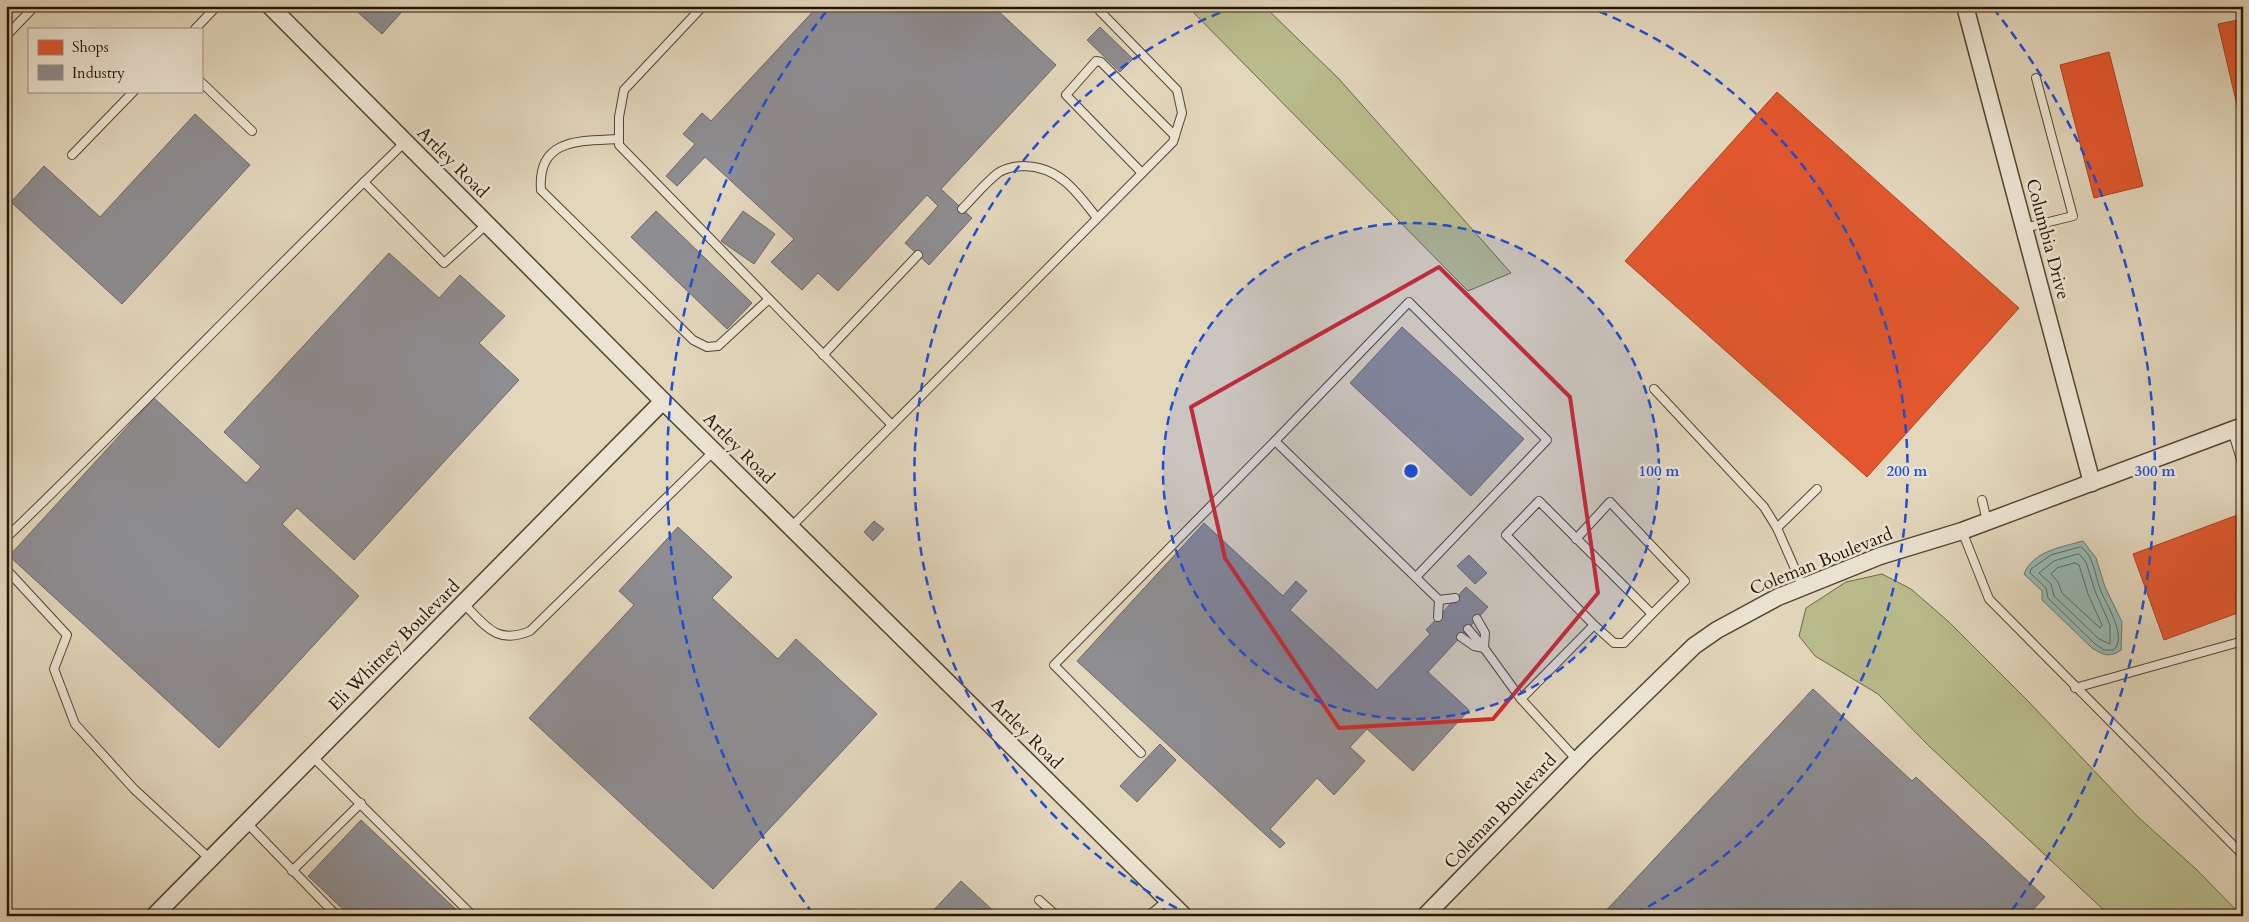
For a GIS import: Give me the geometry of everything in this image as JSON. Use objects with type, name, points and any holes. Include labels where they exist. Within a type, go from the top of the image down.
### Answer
[{"type":"street","name":"Artley Road","points":[[270,6],[663,402],[1184,916]]},
{"type":"street","name":"Columbia Drive","points":[[1965,6],[2092,483]]},
{"type":"street","name":"Eli Whitney Boulevard","points":[[154,916],[663,402]]},
{"type":"street","name":"Coleman Boulevard","points":[[1425,916],[1577,760],[1694,646],[1716,630],[1778,597],[1880,556],[1988,522],[2237,428]]},
{"type":"lane","points":[[6,36],[35,6]]},
{"type":"lane","points":[[196,28],[217,6]]},
{"type":"lane","points":[[703,6],[624,90],[619,118],[618,145],[892,425]]},
{"type":"lane","points":[[791,527],[1173,142],[1182,113],[1177,90],[1095,6]]},
{"type":"lane","points":[[1142,173],[1066,95],[1096,61],[1101,62],[1175,136]]},
{"type":"lane","points":[[2024,228],[2073,216],[2036,78]]},
{"type":"lane","points":[[202,83],[252,131]]},
{"type":"lane","points":[[72,155],[133,92]]},
{"type":"lane","points":[[618,139],[576,141],[554,149],[544,162],[540,179],[541,190],[693,340],[706,347],[718,346],[769,299]]},
{"type":"lane","points":[[6,538],[127,421],[178,366],[405,142]]},
{"type":"lane","points":[[962,209],[999,172],[1018,166],[1038,166],[1052,171],[1070,184],[1097,218]]},
{"type":"lane","points":[[364,182],[444,264],[487,224]]},
{"type":"lane","points":[[823,355],[918,255]]},
{"type":"lane","points":[[1141,753],[1054,665],[1409,302],[1547,440],[1416,577]]},
{"type":"lane","points":[[1654,389],[1764,507],[1777,528],[1803,587]]},
{"type":"lane","points":[[2237,428],[2243,466]]},
{"type":"lane","points":[[1275,440],[1447,607]]},
{"type":"lane","points":[[463,603],[489,628],[503,637],[515,637],[530,631],[714,451]]},
{"type":"lane","points":[[1777,528],[1817,489]]},
{"type":"lane","points":[[1982,500],[1988,522]]},
{"type":"lane","points":[[1576,539],[1610,502],[1685,581],[1624,643],[1614,643],[1506,535],[1540,501],[1576,539],[1652,614]]},
{"type":"lane","points":[[1962,531],[1989,599],[2075,688],[2243,855]]},
{"type":"lane","points":[[6,569],[67,635],[54,669],[75,724],[134,789],[210,859]]},
{"type":"lane","points":[[1439,600],[1455,598]]},
{"type":"lane","points":[[1438,617],[1439,600]]},
{"type":"lane","points":[[1477,619],[1484,633],[1484,648]]},
{"type":"lane","points":[[1521,699],[1594,625]]},
{"type":"lane","points":[[1468,629],[1521,699],[1577,760]]},
{"type":"lane","points":[[1460,637],[1474,646],[1484,648]]},
{"type":"lane","points":[[2075,688],[2243,642]]},
{"type":"lane","points":[[312,756],[473,916]]},
{"type":"lane","points":[[292,871],[361,804]]},
{"type":"lane","points":[[246,822],[337,916]]},
{"type":"lane","points":[[1039,900],[1057,916]]},
{"type":"lane","points":[[1148,916],[1168,900]]},
{"type":"highlighted area","points":[[1439,267],[1570,397],[1598,593],[1493,719],[1339,728],[1225,558],[1191,407]]},
{"type":"green space","points":[[1187,6],[1264,6],[1339,79],[1511,273],[1468,291]]},
{"type":"green space","points":[[1882,574],[1911,589],[1949,622],[2028,701],[2138,817],[2197,870],[2242,916],[2110,916],[1929,746],[1878,694],[1815,656],[1799,636],[1806,608],[1846,582]]},
{"type":"water","points":[[2083,541],[2096,558],[2105,587],[2122,622],[2121,650],[2110,655],[2103,654],[2092,648],[2042,600],[2042,591],[2024,574],[2028,566],[2041,555],[2057,548]]},
{"type":"building: Shops","points":[[2243,19],[2243,131],[2218,24]]},
{"type":"building: Shops","points":[[2109,52],[2143,186],[2094,198],[2060,65]]},
{"type":"building: Shops","points":[[1777,92],[2019,308],[1867,477],[1625,261]]},
{"type":"building: Shops","points":[[2240,514],[2243,522],[2243,611],[2164,640],[2133,554]]},
{"type":"building: Industry","points":[[351,6],[407,6],[382,34]]},
{"type":"building: Industry","points":[[818,6],[993,6],[1056,65],[941,189],[972,218],[929,265],[905,243],[938,206],[927,195],[838,291],[818,273],[802,290],[771,262],[794,239],[705,157],[677,186],[666,176],[695,144],[683,134],[702,113],[711,121]]},
{"type":"building: Industry","points":[[1100,27],[1133,59],[1120,72],[1087,40]]},
{"type":"building: Industry","points":[[195,114],[250,165],[122,304],[11,202],[44,166],[100,217]]},
{"type":"building: Industry","points":[[656,211],[752,303],[727,329],[631,237]]},
{"type":"building: Industry","points":[[743,211],[775,234],[754,264],[721,241]]},
{"type":"building: Industry","points":[[389,253],[439,298],[460,275],[505,316],[479,343],[519,380],[354,560],[297,508],[282,524],[359,596],[219,748],[9,556],[154,398],[246,483],[261,467],[224,432]]},
{"type":"building: Industry","points":[[1402,327],[1524,439],[1471,496],[1350,383]]},
{"type":"building: Industry","points":[[874,521],[884,529],[873,541],[864,532]]},
{"type":"building: Industry","points":[[1204,523],[1283,596],[1296,581],[1307,591],[1290,610],[1377,690],[1430,634],[1426,630],[1466,587],[1488,607],[1428,672],[1469,710],[1413,771],[1367,729],[1350,747],[1365,761],[1334,795],[1317,778],[1270,829],[1285,843],[1280,848],[1077,661]]},
{"type":"building: Industry","points":[[678,527],[732,577],[712,598],[778,659],[796,639],[877,714],[713,889],[529,718],[634,605],[619,591]]},
{"type":"building: Industry","points":[[1469,555],[1487,573],[1475,584],[1457,566]]},
{"type":"building: Industry","points":[[1813,689],[1912,781],[1916,777],[2045,897],[2027,916],[1601,916]]},
{"type":"building: Industry","points":[[1160,744],[1176,760],[1137,802],[1120,786]]},
{"type":"building: Industry","points":[[361,820],[463,916],[350,916],[308,876]]},
{"type":"building: Industry","points":[[961,881],[999,916],[928,916]]}]
